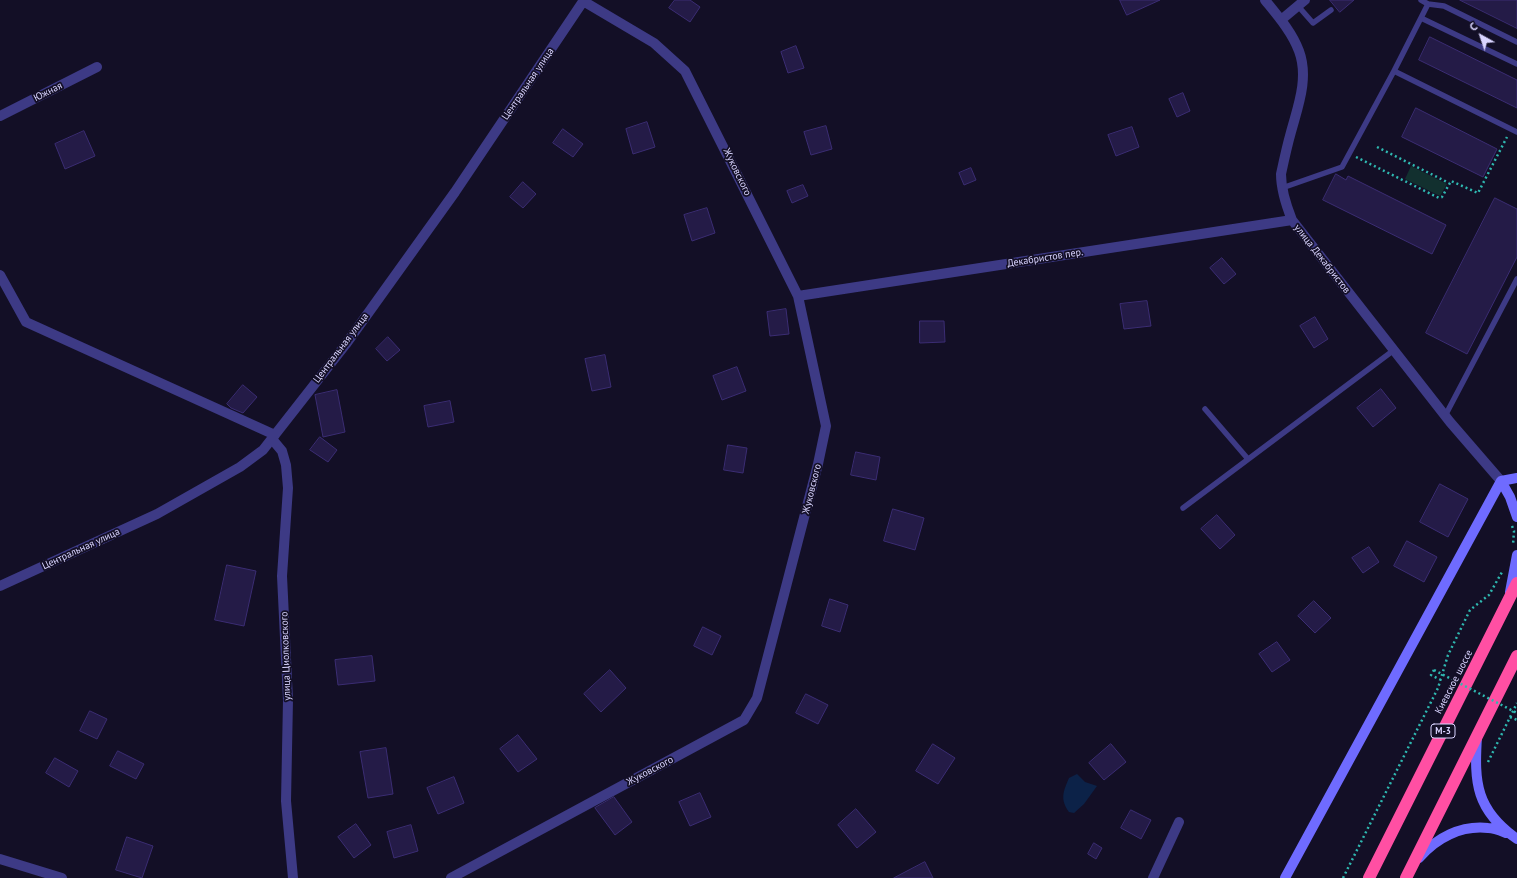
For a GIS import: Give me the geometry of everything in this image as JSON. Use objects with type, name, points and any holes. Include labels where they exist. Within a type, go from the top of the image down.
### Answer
[{"type":"highway","name":"Киевское шоссе","points":[[1368,878],[1517,583]]},
{"type":"highway","points":[[1406,878],[1517,656]]},
{"type":"street","name":"Жуковского","points":[[451,878],[744,720],[757,698],[816,472],[826,426],[798,296],[685,71],[654,43],[583,0]]},
{"type":"street","name":"Центральная улица","points":[[0,586],[158,514],[240,467],[263,450],[346,344],[455,192],[583,0]]},
{"type":"street","name":"улица Декабристов","points":[[1265,0],[1288,30],[1300,52],[1304,78],[1281,174],[1286,206],[1292,220],[1445,416],[1501,481]]},
{"type":"street","points":[[1281,20],[1301,3]]},
{"type":"street","name":"Южная","points":[[0,116],[97,68]]},
{"type":"street","name":"Декабристов пер.","points":[[798,296],[1292,220]]},
{"type":"street","points":[[0,275],[26,322],[274,437]]},
{"type":"street","name":"улица Циолковского","points":[[274,437],[282,451],[286,465],[288,488],[282,576],[288,700],[286,801],[293,878]]},
{"type":"street","points":[[1501,481],[1517,478]]},
{"type":"street","points":[[1285,878],[1501,481]]},
{"type":"street","points":[[1501,481],[1514,516]]},
{"type":"street","points":[[1488,506],[1494,500],[1499,499],[1508,502],[1514,516]]},
{"type":"street","points":[[1508,601],[1515,551]]},
{"type":"street","points":[[1478,735],[1475,768],[1478,789],[1491,814],[1513,836]]},
{"type":"street","points":[[1153,878],[1179,822]]},
{"type":"street","points":[[1413,864],[1433,844],[1452,833],[1480,827],[1490,828],[1513,836]]},
{"type":"street","points":[[0,859],[62,878]]},
{"type":"lane","points":[[1421,0],[1428,4],[1444,6],[1517,42]]},
{"type":"lane","points":[[1301,3],[1313,23],[1331,10]]},
{"type":"lane","points":[[1282,188],[1339,169],[1345,165],[1428,4]]},
{"type":"lane","points":[[1421,18],[1517,64]]},
{"type":"lane","points":[[1394,71],[1514,130]]},
{"type":"lane","points":[[1445,416],[1517,279]]},
{"type":"lane","points":[[1184,508],[1394,350]]},
{"type":"lane","points":[[1205,409],[1248,459]]},
{"type":"path","points":[[1377,147],[1449,183],[1453,182],[1478,193],[1514,130]]},
{"type":"path","points":[[1350,154],[1439,198],[1442,197],[1449,183]]},
{"type":"path","points":[[1514,516],[1515,551]]},
{"type":"path","points":[[1343,878],[1431,702],[1441,680],[1448,655],[1470,610],[1489,595],[1504,568]]},
{"type":"path","points":[[1441,680],[1431,675],[1434,670],[1517,713]]},
{"type":"path","points":[[1486,768],[1493,750],[1517,703]]},
{"type":"path","points":[[1510,717],[1517,720]]},
{"type":"green space","points":[[1411,166],[1447,184],[1440,196],[1405,179]]},
{"type":"water","points":[[1077,774],[1085,782],[1097,786],[1084,804],[1074,813],[1069,812],[1064,803],[1063,795],[1069,778]]},
{"type":"building","points":[[675,0],[690,0],[700,7],[690,22],[669,8]]},
{"type":"building","points":[[1120,0],[1160,0],[1127,15]]},
{"type":"building","points":[[1330,0],[1354,0],[1340,12]]},
{"type":"building","points":[[1460,0],[1517,0],[1517,28]]},
{"type":"building","points":[[1430,37],[1517,80],[1517,108],[1419,60]]},
{"type":"building","points":[[796,46],[804,68],[788,73],[781,52]]},
{"type":"building","points":[[1183,93],[1190,111],[1177,117],[1169,99]]},
{"type":"building","points":[[1416,108],[1497,149],[1483,177],[1402,137]]},
{"type":"building","points":[[647,122],[655,147],[633,154],[626,129]]},
{"type":"building","points":[[826,126],[832,149],[811,155],[804,132]]},
{"type":"building","points":[[1132,127],[1139,147],[1116,156],[1108,135]]},
{"type":"building","points":[[563,129],[583,144],[573,157],[553,143]]},
{"type":"building","points":[[84,131],[95,156],[65,169],[55,144]]},
{"type":"building","points":[[971,168],[976,180],[964,185],[959,173]]},
{"type":"building","points":[[1336,174],[1346,180],[1348,176],[1446,225],[1432,254],[1323,200]]},
{"type":"building","points":[[523,182],[536,194],[523,208],[510,197]]},
{"type":"building","points":[[803,185],[808,196],[792,203],[787,191]]},
{"type":"building","points":[[1495,198],[1517,209],[1517,257],[1467,354],[1426,333]]},
{"type":"building","points":[[707,208],[715,233],[692,241],[684,215]]},
{"type":"building","points":[[1222,258],[1236,274],[1224,284],[1210,268]]},
{"type":"building","points":[[1147,301],[1151,326],[1124,329],[1120,304]]},
{"type":"building","points":[[786,309],[789,334],[770,336],[767,312]]},
{"type":"building","points":[[1315,317],[1328,339],[1314,348],[1300,326]]},
{"type":"building","points":[[920,321],[944,321],[945,342],[920,343]]},
{"type":"building","points":[[388,337],[400,350],[387,361],[376,349]]},
{"type":"building","points":[[605,355],[611,387],[592,391],[585,359]]},
{"type":"building","points":[[737,367],[746,391],[722,400],[713,376]]},
{"type":"building","points":[[243,385],[257,397],[243,413],[231,408],[227,404]]},
{"type":"building","points":[[1381,389],[1396,408],[1373,427],[1357,408]]},
{"type":"building","points":[[337,390],[345,432],[323,437],[315,395]]},
{"type":"building","points":[[450,401],[454,422],[428,427],[424,406]]},
{"type":"building","points":[[320,437],[337,450],[328,462],[310,450]]},
{"type":"building","points":[[728,445],[747,448],[743,473],[724,470]]},
{"type":"building","points":[[856,452],[880,457],[876,480],[851,475]]},
{"type":"building","points":[[1440,484],[1468,499],[1448,537],[1420,522]]},
{"type":"building","points":[[893,509],[924,518],[915,550],[884,541]]},
{"type":"building","points":[[1217,515],[1235,535],[1220,549],[1201,529]]},
{"type":"building","points":[[1407,541],[1437,557],[1424,582],[1394,566]]},
{"type":"building","points":[[1369,547],[1379,562],[1363,573],[1352,558]]},
{"type":"building","points":[[227,565],[256,571],[244,626],[215,620]]},
{"type":"building","points":[[830,599],[848,605],[840,632],[822,626]]},
{"type":"building","points":[[1314,601],[1331,618],[1315,633],[1298,616]]},
{"type":"building","points":[[703,627],[721,636],[712,655],[694,646]]},
{"type":"building","points":[[1277,642],[1290,660],[1272,672],[1259,654]]},
{"type":"building","points":[[372,656],[375,681],[338,685],[335,660]]},
{"type":"building","points":[[610,670],[626,688],[601,712],[584,694]]},
{"type":"building","points":[[806,694],[828,705],[818,724],[796,713]]},
{"type":"building","points":[[90,711],[107,719],[97,739],[80,731]]},
{"type":"building","points":[[518,735],[537,759],[518,772],[500,749]]},
{"type":"building","points":[[933,744],[955,758],[938,784],[916,771]]},
{"type":"building","points":[[1111,744],[1126,762],[1104,780],[1089,763]]},
{"type":"building","points":[[386,748],[393,794],[368,798],[360,752]]},
{"type":"building","points":[[118,751],[144,764],[136,779],[110,766]]},
{"type":"building","points":[[55,758],[78,771],[69,787],[46,773]]},
{"type":"building","points":[[454,777],[464,803],[438,814],[427,788]]},
{"type":"building","points":[[700,793],[711,817],[690,826],[679,802]]},
{"type":"building","points":[[614,797],[632,822],[615,835],[595,808]]},
{"type":"building","points":[[856,809],[876,832],[857,848],[838,825]]},
{"type":"building","points":[[1131,810],[1151,820],[1141,839],[1121,828]]},
{"type":"building","points":[[356,824],[371,845],[354,858],[338,837]]},
{"type":"building","points":[[411,825],[418,851],[394,858],[387,832]]},
{"type":"building","points":[[127,837],[153,846],[142,878],[116,870]]},
{"type":"building","points":[[1094,843],[1102,848],[1096,859],[1088,854]]},
{"type":"building","points":[[925,862],[933,878],[894,878]]}]
